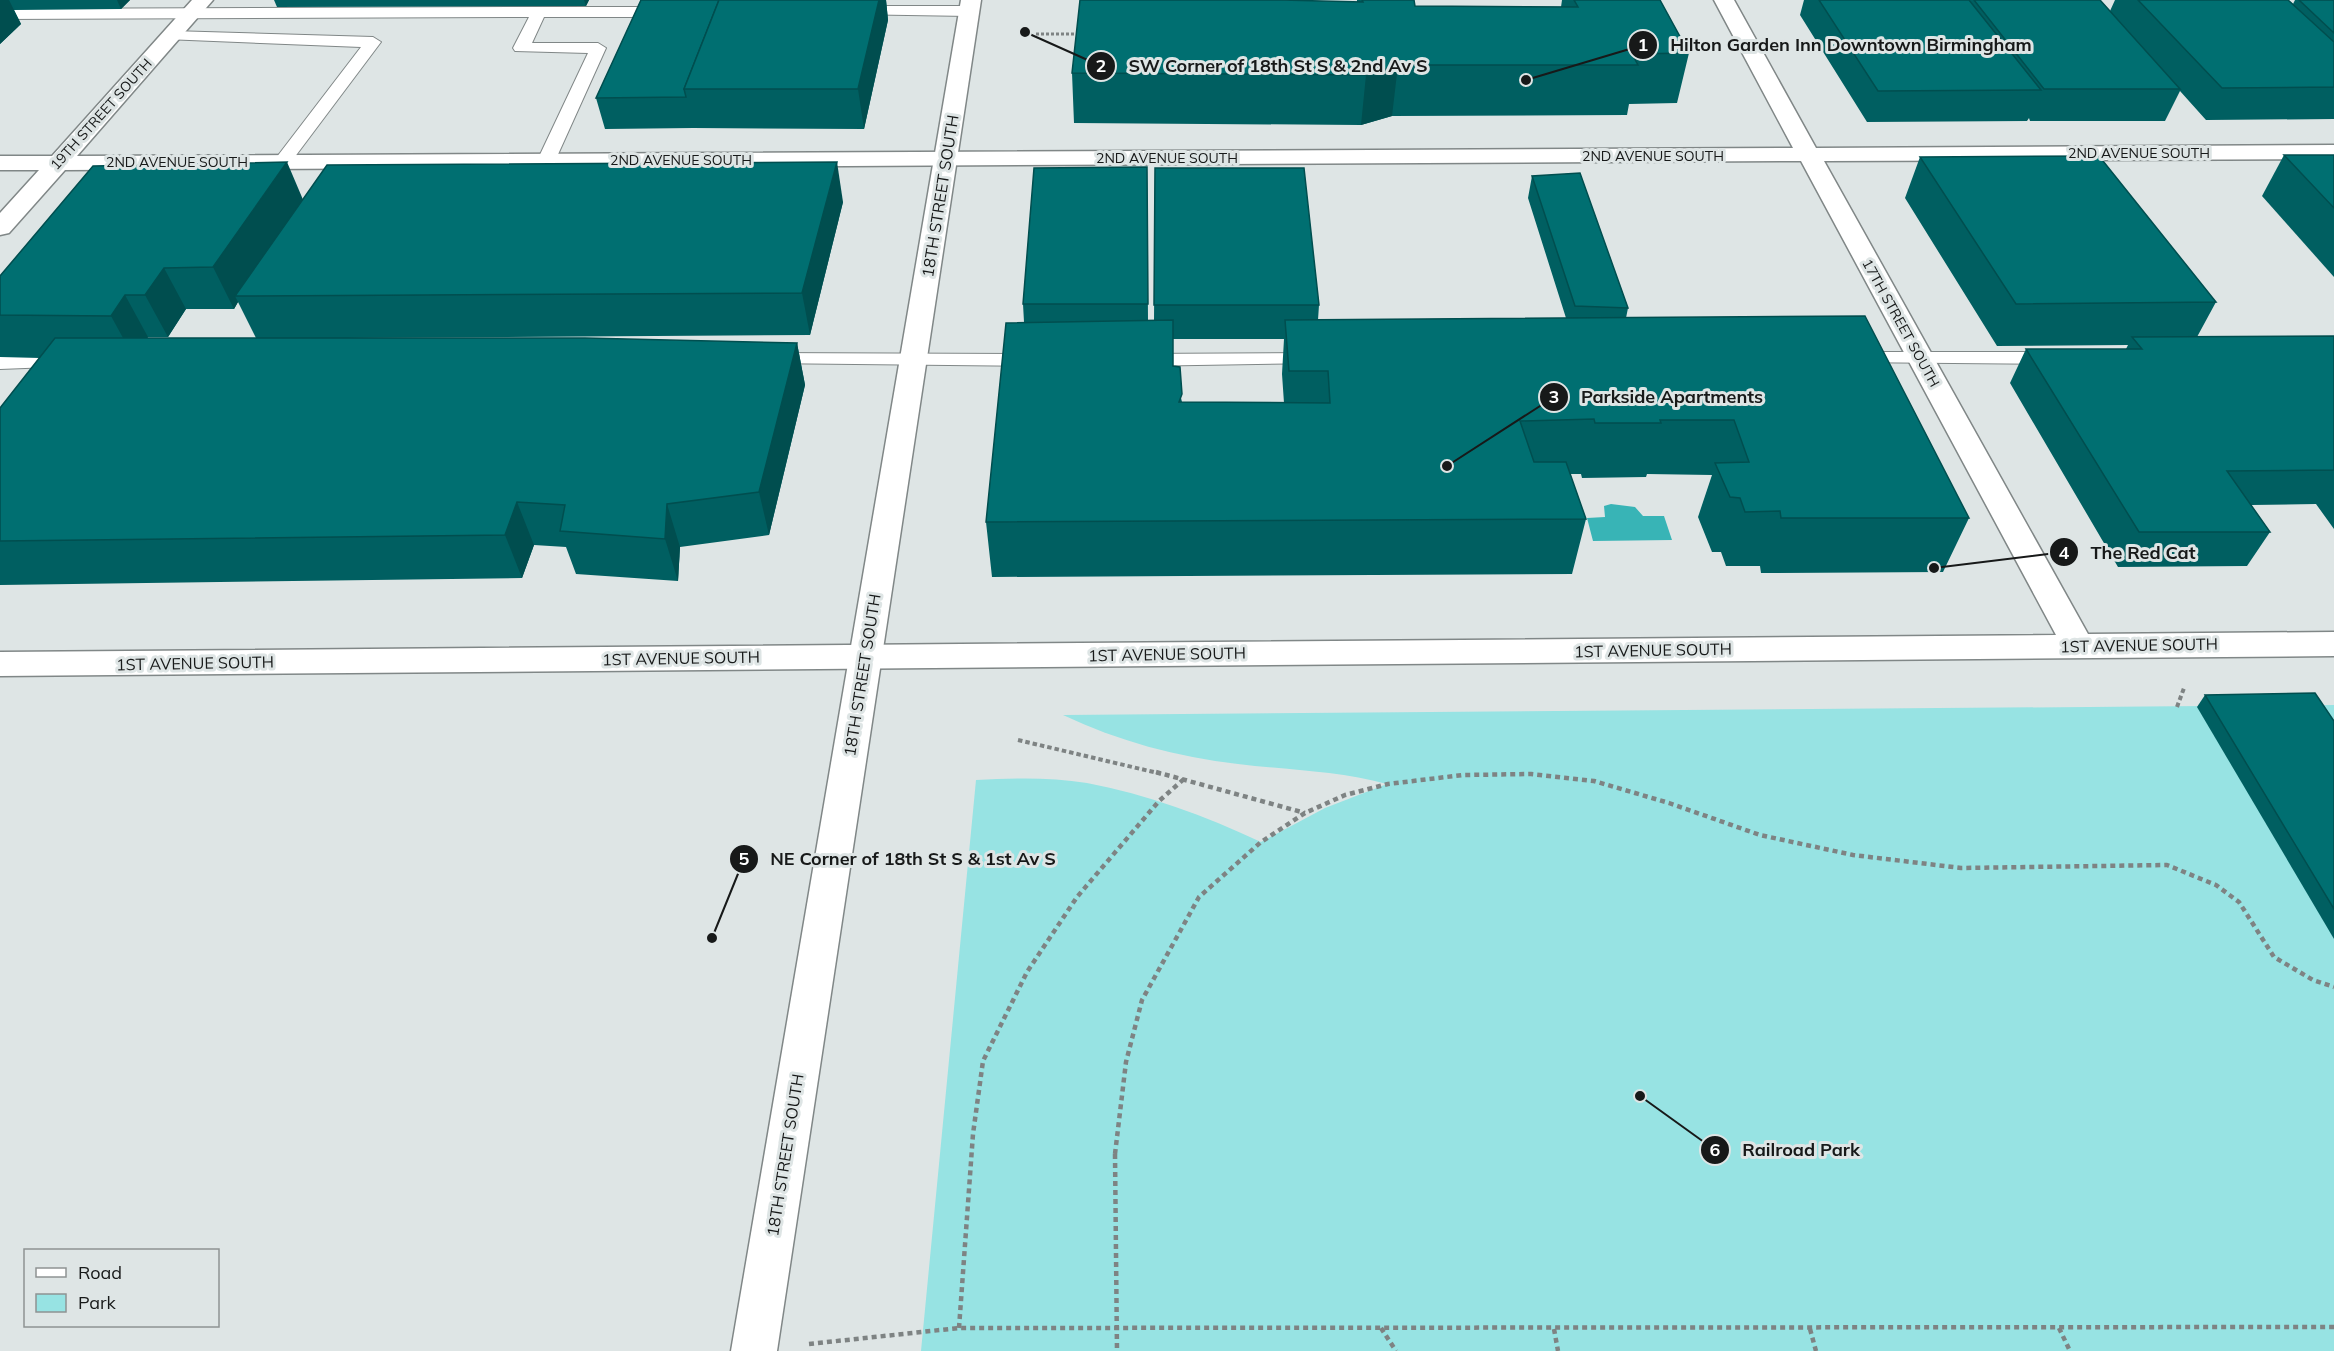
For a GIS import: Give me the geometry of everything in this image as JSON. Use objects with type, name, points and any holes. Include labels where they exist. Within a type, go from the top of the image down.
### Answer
[{"type":"street","name":"17TH STREET SOUTH","points":[[1724,0],[2078,646]]},
{"type":"street","name":"18TH STREET SOUTH","points":[[754,1351],[970,6]]},
{"type":"street","name":"19TH STREET SOUTH","points":[[0,228],[197,7]]},
{"type":"street","name":"2ND AVENUE SOUTH","points":[[0,163],[2334,152]]},
{"type":"street","name":"1ST AVENUE SOUTH","points":[[0,664],[2334,644]]},
{"type":"lane","points":[[838,11],[970,6]]},
{"type":"lane","points":[[0,14],[197,7],[683,12]]},
{"type":"lane","points":[[539,12],[521,48],[598,48],[546,161]]},
{"type":"lane","points":[[171,36],[373,42],[282,162]]},
{"type":"lane","points":[[1831,358],[2073,358]]},
{"type":"lane","points":[[750,359],[1061,360]]},
{"type":"lane","points":[[1120,360],[1333,359]]},
{"type":"lane","points":[[0,363],[83,362]]},
{"type":"path","points":[[1036,34],[1083,34]]},
{"type":"path","points":[[2177,707],[2184,688]]},
{"type":"path","points":[[1018,740],[1184,779],[1305,813]]},
{"type":"path","points":[[1117,1351],[1115,1154],[1126,1062],[1142,1000],[1199,897],[1261,842],[1305,813],[1345,795],[1388,784],[1463,775],[1531,774],[1594,781],[1669,803],[1760,835],[1853,855],[1961,868],[2167,865],[2216,885],[2239,903],[2274,957],[2313,980],[2334,987]]},
{"type":"path","points":[[959,1328],[973,1134],[983,1061],[1027,972],[1077,897],[1159,801],[1184,779]]},
{"type":"path","points":[[754,1351],[959,1328],[2334,1327]]},
{"type":"path","points":[[1381,1328],[1396,1351]]},
{"type":"path","points":[[2059,1328],[2070,1351]]},
{"type":"path","points":[[1554,1329],[1558,1351]]},
{"type":"path","points":[[1810,1329],[1816,1351]]},
{"type":"green space","points":[[2334,705],[2334,1351],[921,1351],[976,780],[1018,778],[1087,783],[1132,793],[1176,807],[1261,842],[1325,808],[1387,784],[1332,774],[1193,757],[1126,740],[1063,715]]},
{"type":"shaded area","points":[[1611,504],[1635,507],[1643,516],[1664,516],[1672,540],[1593,541],[1587,518],[1605,517],[1604,506]]},
{"type":"building","points":[[641,0],[719,0],[684,89],[686,97],[596,98]]},
{"type":"building","points":[[719,0],[879,0],[858,89],[684,89]]},
{"type":"building","points":[[1080,0],[1363,2],[1362,0],[1414,0],[1415,6],[1578,7],[1574,0],[1660,0],[1689,53],[1632,54],[1638,65],[1398,65],[1366,75],[1072,73]]},
{"type":"building","points":[[1819,0],[1969,0],[2041,90],[1878,91]]},
{"type":"building","points":[[1974,0],[2100,0],[2180,89],[2044,89]]},
{"type":"building","points":[[2138,0],[2288,0],[2334,42],[2334,87],[2222,88]]},
{"type":"building","points":[[2299,0],[2334,0],[2334,33]]},
{"type":"building","points":[[2284,155],[2334,155],[2334,208]]},
{"type":"building","points":[[2099,156],[2216,302],[2016,304],[1920,157]]},
{"type":"building","points":[[287,162],[213,267],[164,268],[145,295],[125,295],[111,316],[0,315],[0,276],[93,166]]},
{"type":"building","points":[[837,162],[802,293],[235,296],[327,165]]},
{"type":"building","points":[[1147,167],[1148,304],[1023,304],[1034,168]]},
{"type":"building","points":[[1155,168],[1304,168],[1319,305],[1154,305]]},
{"type":"building","points":[[1580,173],[1628,308],[1575,306],[1532,176]]},
{"type":"building","points":[[1865,316],[1969,518],[1781,518],[1780,511],[1745,512],[1740,498],[1730,497],[1715,463],[1749,462],[1734,420],[1595,423],[1594,419],[1520,421],[1534,462],[1566,462],[1586,519],[986,522],[1006,323],[1173,320],[1173,366],[1180,367],[1182,394],[1179,402],[1330,403],[1328,371],[1289,371],[1285,320]]},
{"type":"building","points":[[2334,336],[2334,470],[2227,471],[2270,532],[2139,532],[2026,349],[2142,349],[2132,337]]},
{"type":"building","points":[[55,338],[585,338],[797,343],[759,492],[667,504],[665,539],[560,531],[565,505],[517,502],[505,535],[0,541],[0,408]]},
{"type":"building","points":[[2315,693],[2334,721],[2334,909],[2205,695]]},
{"type":"place","name":"SW Corner of 18th St S & 2nd Av S","points":[[1025,32]]},
{"type":"place","name":"Hilton Garden Inn Downtown Birmingham","points":[[1526,80]]},
{"type":"place","name":"Parkside Apartments","points":[[1447,466]]},
{"type":"place","name":"The Red Cat","points":[[1934,568]]},
{"type":"place","name":"NE Corner of 18th St S & 1st Av S","points":[[712,938]]},
{"type":"place","name":"Railroad Park","points":[[1640,1096]]}]
